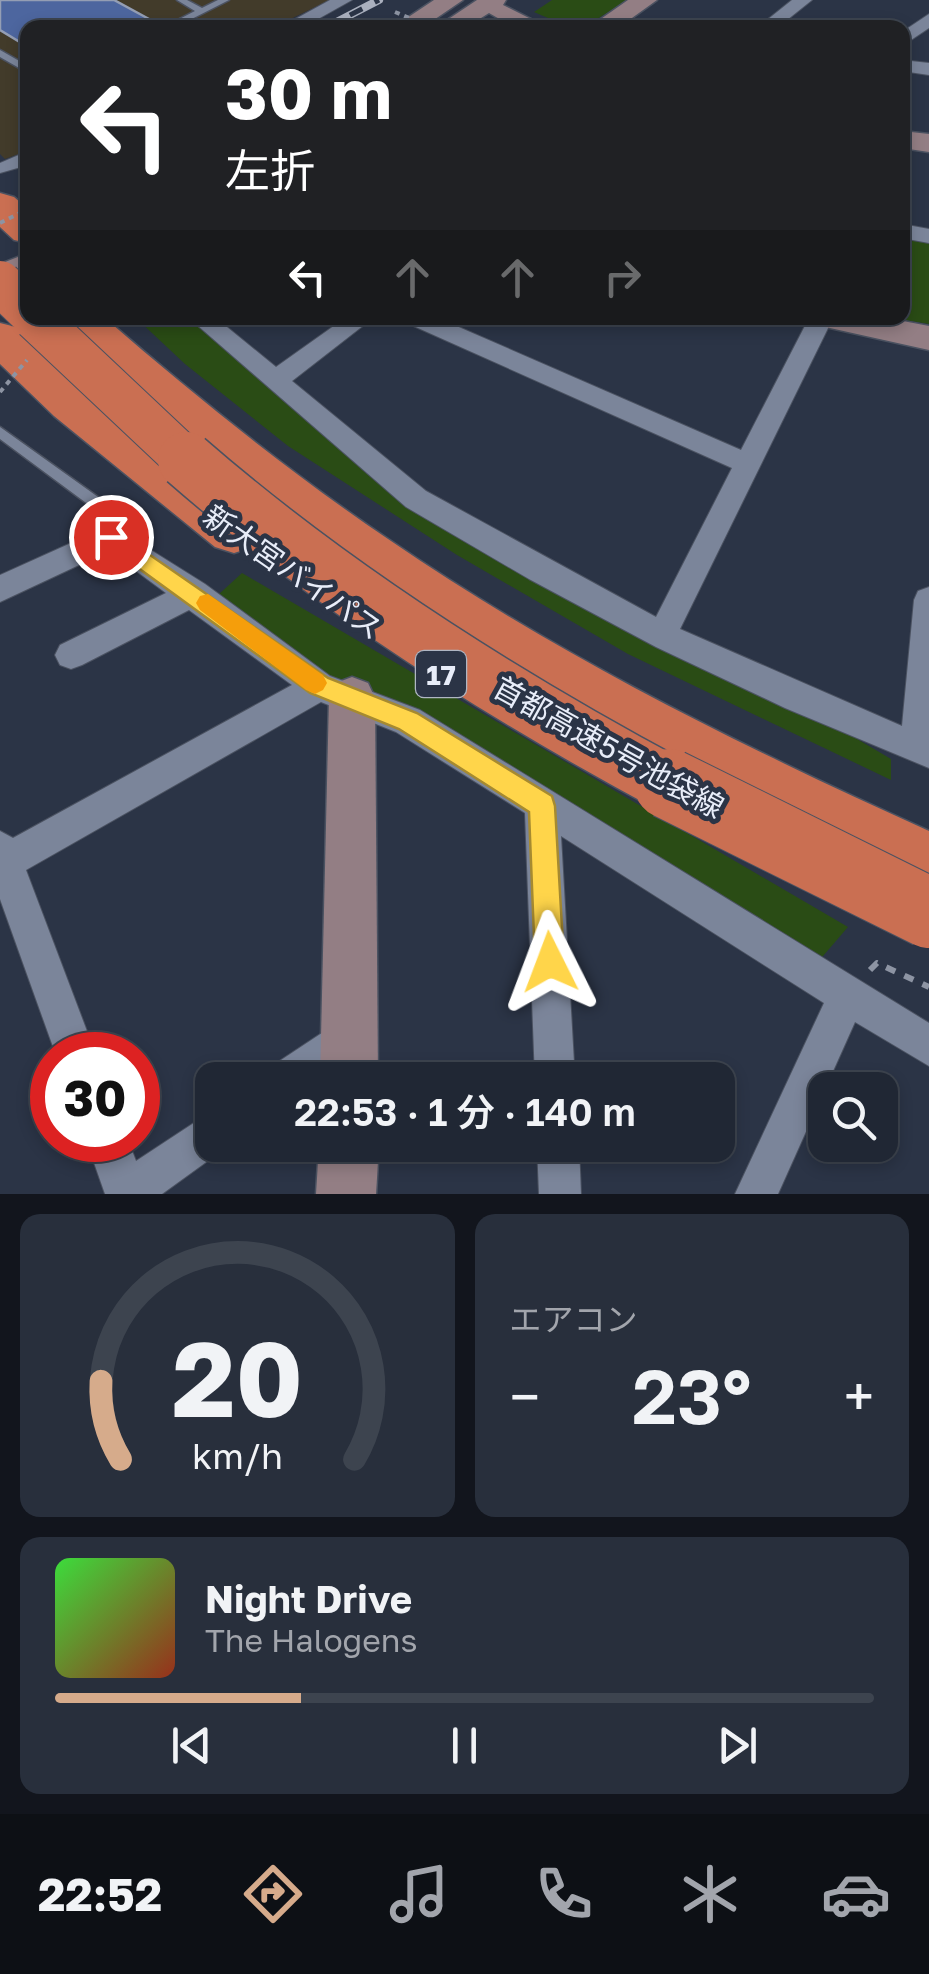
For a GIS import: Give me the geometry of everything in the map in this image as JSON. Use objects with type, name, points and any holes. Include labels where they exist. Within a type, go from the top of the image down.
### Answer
[{"type":"highway","points":[[3,186],[20,217]]},
{"type":"highway","points":[[0,281],[20,302]]},
{"type":"highway","name":"首都高速5号池袋線","points":[[43,325],[143,424],[264,525],[466,666],[636,766],[929,913]]},
{"type":"highway","name":"首都高速5号池袋線","points":[[85,325],[229,453],[422,594],[652,729],[750,781],[929,865]]},
{"type":"highway","points":[[127,325],[282,462],[505,620],[664,710],[929,838]]},
{"type":"highway","name":"新大宮バイパス","points":[[0,338],[150,468],[246,541],[425,664],[642,794],[929,940]]},
{"type":"street","points":[[303,20],[342,0]]},
{"type":"street","points":[[400,20],[451,0]]},
{"type":"street","points":[[444,20],[476,0]]},
{"type":"street","points":[[613,20],[645,0]]},
{"type":"street","points":[[776,20],[803,0]]},
{"type":"street","points":[[466,20],[505,4],[526,20]]},
{"type":"street","points":[[3,186],[20,166]]},
{"type":"street","points":[[208,325],[416,499],[663,632],[923,749],[929,600]]},
{"type":"street","points":[[274,380],[350,325]]},
{"type":"street","points":[[433,325],[748,464]]},
{"type":"street","points":[[663,632],[818,325]]},
{"type":"street","points":[[867,325],[929,338]]},
{"type":"street","points":[[0,589],[111,537],[336,692],[408,721],[929,1046]]},
{"type":"street","points":[[71,655],[194,593]]},
{"type":"street","points":[[67,1032],[2,859],[336,692]]},
{"type":"street","points":[[336,692],[349,1058]]},
{"type":"street","points":[[542,806],[554,1062]]},
{"type":"street","points":[[756,1194],[848,994]]},
{"type":"street","points":[[116,1162],[127,1194],[195,1144]]},
{"type":"street","points":[[346,1194],[347,1162]]},
{"type":"street","points":[[559,1162],[560,1194]]},
{"type":"lane","points":[[181,0],[202,11]]},
{"type":"lane","points":[[183,20],[225,0]]},
{"type":"lane","points":[[0,432],[128,526],[123,545]]},
{"type":"shaded area","points":[[0,0],[330,0],[289,20],[20,20],[20,154],[5,159],[0,154]]},
{"type":"green space","points":[[552,0],[627,0],[594,20],[556,20],[534,12]]},
{"type":"green space","points":[[910,240],[929,243],[929,324],[910,321]]},
{"type":"green space","points":[[143,325],[202,325],[407,499],[818,716],[891,759],[891,780],[628,654],[457,555],[288,446],[185,364]]},
{"type":"green space","points":[[242,573],[848,927],[817,963],[319,678],[218,595]]},
{"type":"building","points":[[0,0],[114,0],[151,20],[20,20],[20,42],[0,30]]},
{"type":"railway","points":[[340,20],[379,0]]},
{"type":"slow traffic","points":[[208,603],[315,683]]},
{"type":"route","points":[[111,537],[319,686],[408,721],[542,806],[550,962]]}]
